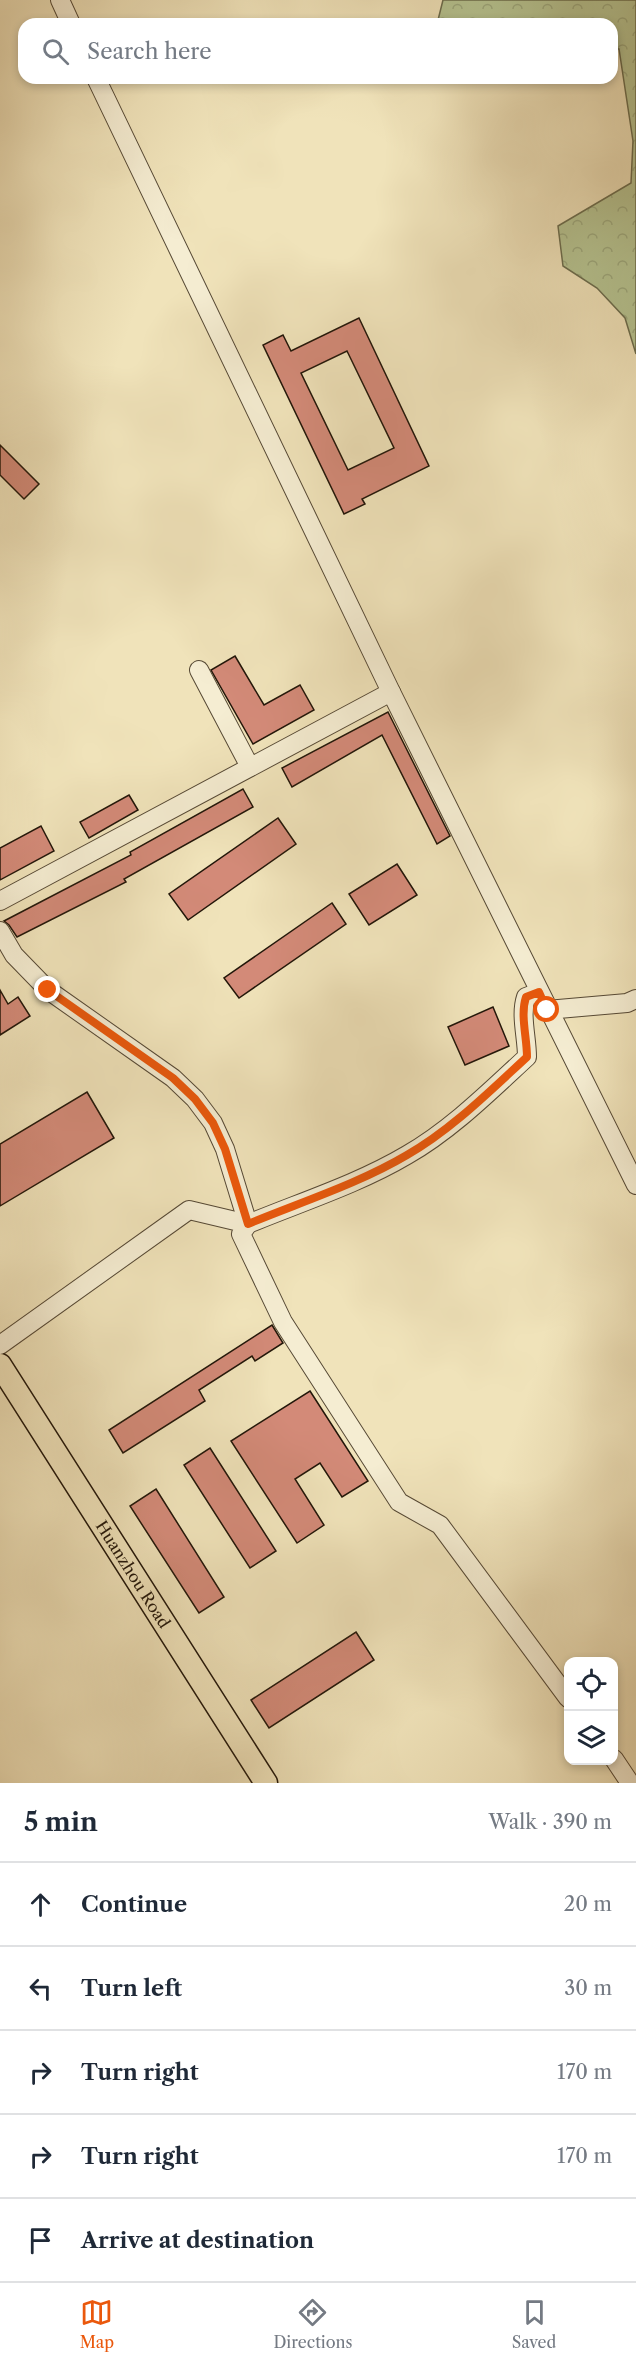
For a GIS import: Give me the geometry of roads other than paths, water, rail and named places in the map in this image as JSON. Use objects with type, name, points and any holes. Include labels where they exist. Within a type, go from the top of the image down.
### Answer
[{"type":"main road","name":"Huanzhou Road","points":[[0,1365],[266,1783]]},
{"type":"street","points":[[60,0],[68,18]]},
{"type":"street","points":[[99,84],[391,692],[547,1010],[636,1185]]},
{"type":"street","points":[[199,670],[250,767]]},
{"type":"street","points":[[0,901],[391,692]]},
{"type":"street","points":[[0,931],[14,955],[48,990],[173,1078],[195,1099],[213,1123],[225,1149],[248,1224]]},
{"type":"street","points":[[539,992],[526,997],[522,1009],[527,1036],[527,1057],[460,1117],[408,1155],[248,1224],[241,1234],[283,1322],[393,1494],[399,1502],[440,1524],[564,1693]]},
{"type":"street","points":[[547,1010],[627,1003],[636,999]]},
{"type":"street","points":[[0,1345],[189,1210],[248,1224]]},
{"type":"street","points":[[617,1765],[630,1783]]}]
